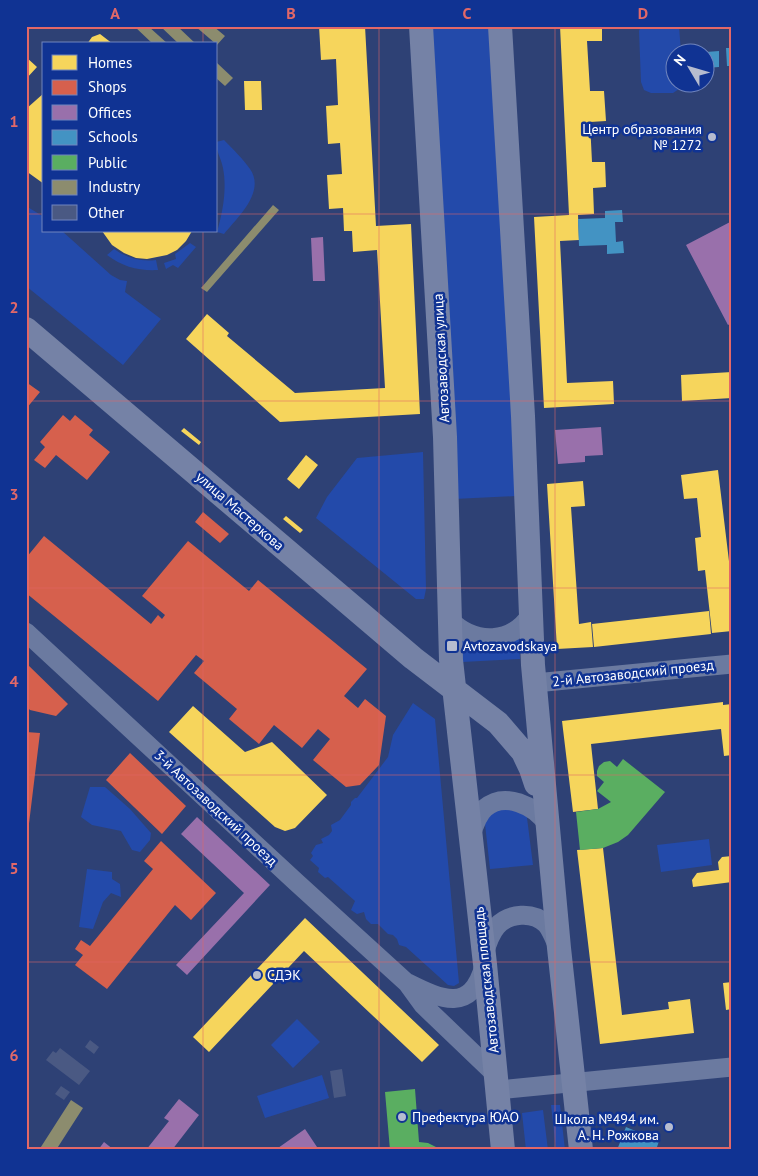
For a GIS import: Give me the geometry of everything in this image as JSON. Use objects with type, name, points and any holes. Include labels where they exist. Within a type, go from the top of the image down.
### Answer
[{"type":"main road","name":"Автозаводская улица","points":[[421,26],[445,437],[450,620],[454,690]]},
{"type":"main road","points":[[500,26],[535,683],[559,948],[581,1150]]},
{"type":"main road","name":"улица Мастеркова","points":[[26,329],[406,652],[454,690]]},
{"type":"main road","points":[[454,690],[498,723],[523,752],[531,769],[547,821]]},
{"type":"main road","name":"Автозаводская площадь","points":[[454,690],[496,1082]]},
{"type":"main road","points":[[496,1082],[503,1150]]},
{"type":"street","points":[[450,620],[456,626],[475,635],[496,638],[506,636],[517,630],[525,624],[531,614]]},
{"type":"street","name":"3-й Автозаводский проезд","points":[[26,632],[407,983],[423,1005],[496,1082]]},
{"type":"street","name":"2-й Автозаводский проезд","points":[[535,683],[732,664]]},
{"type":"street","points":[[470,836],[480,814],[486,808],[499,802],[523,804],[540,814],[547,821]]},
{"type":"street","name":"3-й Автозаводский проезд","points":[[407,983],[436,997],[445,999],[460,997],[470,993],[477,986],[489,937],[497,926],[507,918],[517,915],[527,915],[545,924],[559,948]]},
{"type":"street","points":[[496,1082],[574,1082],[732,1067]]},
{"type":"shaded area","points":[[431,26],[490,26],[516,496],[454,499]]},
{"type":"shaded area","points":[[641,26],[679,26],[680,42],[666,42],[666,92],[674,92],[673,93],[651,93],[644,90],[641,82],[639,31]]},
{"type":"shaded area","points":[[224,140],[250,169],[255,187],[248,204],[224,234],[217,232],[223,208],[225,184],[218,151],[218,142]]},
{"type":"shaded area","points":[[26,206],[42,216],[42,232],[63,232],[111,275],[120,280],[127,281],[125,292],[161,319],[123,365],[26,286]]},
{"type":"shaded area","points":[[190,243],[196,247],[178,268],[173,265],[166,269],[164,263],[176,259],[175,254]]},
{"type":"shaded area","points":[[114,249],[134,259],[156,260],[158,270],[138,269],[119,263],[107,255]]},
{"type":"shaded area","points":[[423,452],[426,589],[424,599],[416,599],[316,518],[327,497],[357,458]]},
{"type":"shaded area","points":[[519,636],[520,659],[462,662],[461,640]]},
{"type":"shaded area","points":[[413,703],[435,719],[459,983],[454,986],[448,985],[406,947],[399,945],[393,935],[388,934],[378,924],[371,924],[366,919],[364,912],[357,914],[351,910],[355,901],[328,877],[325,878],[318,872],[319,868],[310,860],[313,856],[311,853],[316,845],[323,843],[321,839],[332,831],[331,825],[340,820],[351,805],[351,802],[357,798],[388,757],[393,735]]},
{"type":"shaded area","points":[[90,787],[105,787],[130,809],[151,833],[150,840],[140,852],[132,850],[121,831],[92,825],[81,817]]},
{"type":"shaded area","points":[[493,807],[526,810],[533,865],[490,869],[484,815]]},
{"type":"shaded area","points":[[709,839],[712,865],[661,872],[657,845]]},
{"type":"shaded area","points":[[87,869],[112,872],[112,879],[120,884],[121,897],[111,893],[103,902],[93,929],[79,927]]},
{"type":"shaded area","points":[[297,1019],[320,1042],[293,1068],[271,1045]]},
{"type":"shaded area","points":[[322,1075],[329,1098],[265,1118],[257,1096]]},
{"type":"shaded area","points":[[551,1105],[560,1105],[565,1150],[556,1150]]},
{"type":"shaded area","points":[[543,1110],[548,1150],[526,1150],[522,1113]]},
{"type":"building: Homes","points":[[319,26],[365,26],[376,226],[411,224],[420,414],[280,422],[186,339],[207,314],[229,333],[227,336],[295,393],[385,388],[377,250],[353,252],[352,231],[344,231],[343,208],[329,209],[327,175],[342,174],[340,143],[328,144],[326,106],[338,105],[336,59],[321,60]]},
{"type":"building: Homes","points":[[560,26],[602,26],[602,41],[587,41],[590,91],[604,91],[606,121],[590,122],[592,162],[605,162],[606,187],[593,188],[594,214],[578,215],[579,240],[560,241],[567,383],[613,381],[614,404],[544,408],[534,217],[569,215]]},
{"type":"building: Homes","points":[[100,34],[110,42],[88,42],[92,37]]},
{"type":"building: Homes","points":[[26,57],[37,67],[26,79]]},
{"type":"building: Homes","points":[[244,81],[261,81],[262,110],[245,110]]},
{"type":"building: Homes","points":[[42,95],[42,183],[26,171],[26,109]]},
{"type":"building: Homes","points":[[103,232],[191,232],[177,250],[167,255],[147,259],[136,258],[112,245]]},
{"type":"building: Homes","points":[[732,372],[732,398],[682,401],[681,375]]},
{"type":"building: Homes","points":[[184,428],[201,442],[199,445],[181,431]]},
{"type":"building: Homes","points":[[306,455],[318,465],[299,489],[287,479]]},
{"type":"building: Homes","points":[[718,470],[732,586],[732,631],[712,633],[705,570],[698,571],[695,538],[701,537],[697,498],[684,499],[681,475]]},
{"type":"building: Homes","points":[[583,481],[585,506],[571,507],[579,624],[591,622],[593,647],[557,649],[547,484]]},
{"type":"building: Homes","points":[[286,516],[303,530],[300,533],[283,519]]},
{"type":"building: Homes","points":[[709,611],[711,634],[594,647],[592,624]]},
{"type":"building: Homes","points":[[723,702],[723,705],[732,704],[732,755],[724,756],[721,729],[591,744],[598,809],[573,812],[562,721]]},
{"type":"building: Homes","points":[[193,706],[245,752],[272,742],[327,795],[295,828],[285,831],[275,827],[169,732]]},
{"type":"building: Homes","points":[[603,848],[622,1015],[669,1009],[668,1002],[690,999],[694,1033],[600,1044],[577,850]]},
{"type":"building: Homes","points":[[732,856],[732,882],[693,887],[692,880],[697,873],[719,870],[718,862],[722,857]]},
{"type":"building: Homes","points":[[305,918],[439,1045],[422,1062],[304,951],[209,1052],[193,1037]]},
{"type":"building: Homes","points":[[732,982],[732,1009],[726,1010],[723,983]]},
{"type":"building: Shops","points":[[26,382],[40,392],[26,409]]},
{"type":"building: Shops","points":[[63,415],[70,421],[75,415],[93,430],[89,435],[110,452],[87,480],[56,455],[45,468],[34,460],[45,447],[40,442]]},
{"type":"building: Shops","points":[[203,512],[229,534],[220,543],[195,522]]},
{"type":"building: Shops","points":[[44,536],[151,624],[158,615],[162,619],[165,615],[142,596],[188,541],[249,591],[258,580],[367,669],[344,696],[358,708],[365,699],[386,716],[379,765],[360,785],[346,787],[313,760],[330,739],[318,729],[302,748],[274,725],[259,744],[229,719],[237,709],[194,673],[204,661],[196,655],[158,701],[26,593],[26,558]]},
{"type":"building: Shops","points":[[26,663],[68,704],[56,716],[30,710],[26,706]]},
{"type":"building: Shops","points":[[26,732],[40,733],[27,840],[26,839]]},
{"type":"building: Shops","points":[[130,753],[186,806],[162,834],[106,780]]},
{"type":"building: Shops","points":[[161,841],[216,893],[191,920],[175,905],[107,989],[75,965],[83,955],[75,949],[81,940],[90,946],[153,869],[144,861]]},
{"type":"building: Offices","points":[[732,221],[732,323],[728,325],[686,245]]},
{"type":"building: Offices","points":[[323,237],[325,281],[313,281],[311,238]]},
{"type":"building: Offices","points":[[601,427],[603,455],[585,456],[585,462],[558,464],[555,430]]},
{"type":"building: Offices","points":[[197,817],[270,885],[187,975],[176,965],[244,893],[181,834]]},
{"type":"building: Offices","points":[[179,1099],[199,1115],[172,1150],[146,1150],[169,1121],[164,1118]]},
{"type":"building: Offices","points":[[305,1129],[319,1150],[279,1150],[278,1148]]},
{"type":"building: Offices","points":[[104,1142],[114,1150],[98,1150]]},
{"type":"building: Schools","points":[[726,48],[732,48],[732,66],[727,66]]},
{"type":"building: Schools","points":[[716,51],[719,51],[719,67],[716,67]]},
{"type":"building: Schools","points":[[622,210],[623,222],[615,222],[616,242],[623,241],[624,253],[607,254],[607,245],[579,246],[578,219],[605,218],[605,211]]},
{"type":"building: Schools","points":[[626,1127],[659,1141],[656,1150],[617,1150]]},
{"type":"building: Public","points":[[623,759],[665,792],[628,835],[618,842],[603,848],[580,850],[576,812],[598,809],[611,802],[597,791],[604,782],[597,776],[597,771],[604,762],[610,761],[617,767]]},
{"type":"building: Public","name":"Префектура ЮАО","points":[[415,1089],[419,1142],[428,1143],[442,1150],[390,1150],[385,1092]]},
{"type":"building: Industry","points":[[134,26],[148,26],[166,42],[151,42]]},
{"type":"building: Industry","points":[[160,26],[177,26],[194,42],[177,42]]},
{"type":"building: Industry","points":[[195,26],[213,26],[225,36],[218,44],[218,42],[214,42]]},
{"type":"building: Industry","points":[[218,64],[233,78],[225,86],[218,80]]},
{"type":"building: Industry","points":[[273,205],[279,210],[207,292],[201,288]]},
{"type":"building: Industry","points":[[71,1100],[83,1108],[56,1150],[39,1150]]},
{"type":"building: Other","points":[[90,1040],[99,1047],[94,1054],[85,1047]]},
{"type":"building: Other","points":[[60,1048],[90,1071],[79,1085],[46,1060],[53,1051],[56,1053]]},
{"type":"building: Other","points":[[342,1069],[346,1096],[334,1098],[330,1071]]},
{"type":"building: Other","points":[[61,1086],[70,1092],[64,1100],[55,1094]]},
{"type":"place","name":"Центр образования № 1272","points":[[712,137]]},
{"type":"place","name":"Avtozavodskaya","points":[[452,646]]},
{"type":"place","name":"СДЭК","points":[[257,975]]},
{"type":"place","name":"Префектура ЮАО","points":[[402,1117]]},
{"type":"place","name":"Школа №494 им. А. Н. Рожкова","points":[[669,1127]]}]
